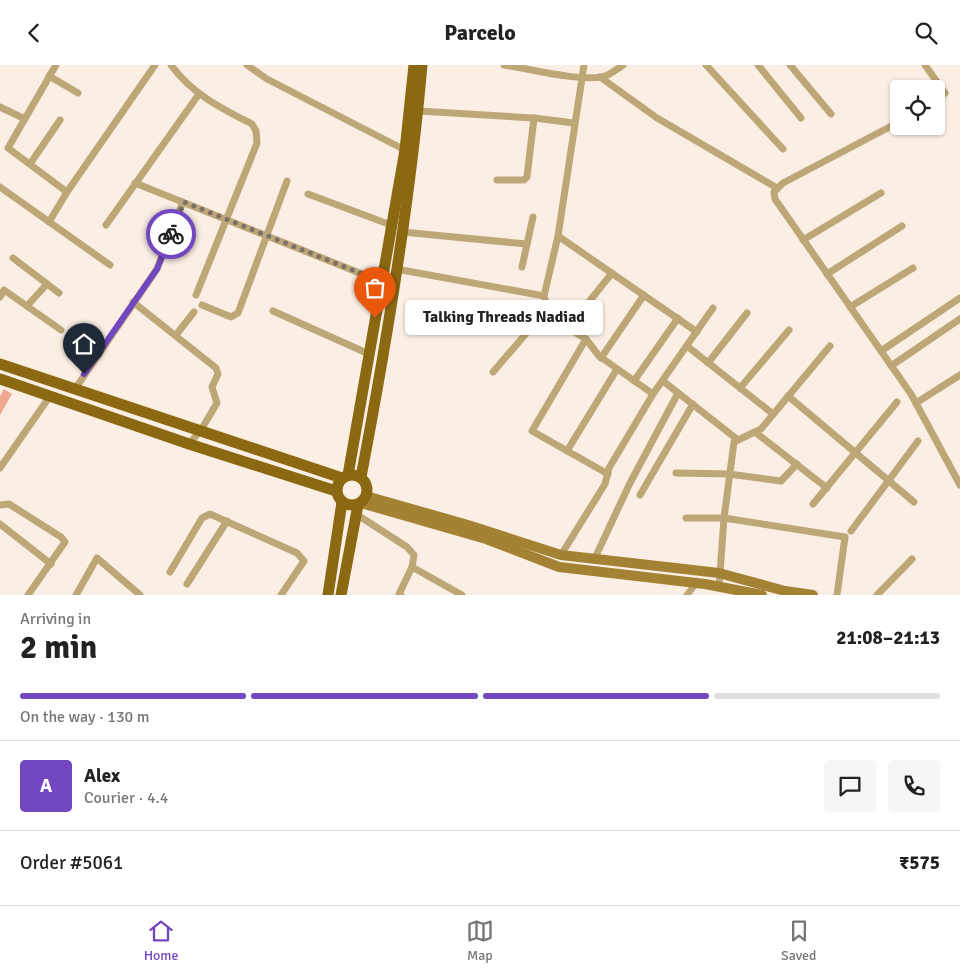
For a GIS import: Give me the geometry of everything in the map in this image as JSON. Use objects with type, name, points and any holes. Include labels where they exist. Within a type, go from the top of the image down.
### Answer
[{"type":"main road","points":[[345,477],[405,150],[414,65]]},
{"type":"main road","points":[[361,477],[379,385],[402,232],[422,65]]},
{"type":"main road","points":[[0,364],[345,477]]},
{"type":"main road","points":[[0,379],[339,496],[347,505],[360,505]]},
{"type":"main road","points":[[328,595],[339,496],[338,483],[345,477],[353,474],[361,477],[367,484],[360,505],[341,595]]},
{"type":"street","points":[[56,65],[8,148],[67,192]]},
{"type":"street","points":[[49,222],[67,192],[155,65]]},
{"type":"street","points":[[171,65],[181,80],[207,101],[252,124],[256,131],[257,143],[196,295]]},
{"type":"street","points":[[247,65],[267,79],[405,150]]},
{"type":"street","points":[[504,65],[581,77],[604,77],[623,65]]},
{"type":"street","points":[[584,65],[558,236],[544,296],[548,308],[568,328],[586,339],[601,358],[653,394]]},
{"type":"street","points":[[706,65],[783,149]]},
{"type":"street","points":[[758,65],[801,117]]},
{"type":"street","points":[[790,65],[831,114]]},
{"type":"street","points":[[925,65],[936,80]]},
{"type":"street","points":[[50,77],[78,93]]},
{"type":"street","points":[[600,77],[657,118],[777,188]]},
{"type":"street","points":[[106,225],[199,94]]},
{"type":"street","points":[[0,107],[24,119]]},
{"type":"street","points":[[418,111],[534,118],[574,123]]},
{"type":"street","points":[[497,180],[524,180],[527,177],[534,118]]},
{"type":"street","points":[[30,164],[60,120]]},
{"type":"street","points":[[890,127],[777,188],[774,192],[775,199],[916,403],[957,473],[960,485]]},
{"type":"street","points":[[202,305],[231,317],[238,313],[287,181]]},
{"type":"street","points":[[135,183],[382,282]]},
{"type":"street","points":[[0,187],[110,265]]},
{"type":"street","points":[[803,240],[880,193]]},
{"type":"street","points":[[308,194],[391,225]]},
{"type":"street","points":[[75,389],[157,269],[184,202]]},
{"type":"street","points":[[522,267],[533,217]]},
{"type":"street","points":[[827,274],[902,226]]},
{"type":"street","points":[[402,232],[527,244]]},
{"type":"street","points":[[558,236],[697,331]]},
{"type":"street","points":[[13,258],[59,293]]},
{"type":"street","points":[[850,307],[912,267]]},
{"type":"street","points":[[396,269],[544,296]]},
{"type":"street","points":[[568,328],[612,273]]},
{"type":"street","points":[[27,306],[47,284]]},
{"type":"street","points":[[0,297],[4,290],[61,330]]},
{"type":"street","points":[[601,358],[644,295]]},
{"type":"street","points":[[881,351],[960,298]]},
{"type":"street","points":[[133,302],[212,363],[218,372],[212,387],[217,403],[201,430],[188,445]]},
{"type":"street","points":[[493,372],[548,308]]},
{"type":"street","points":[[561,555],[606,484],[608,474],[653,394],[714,308]]},
{"type":"street","points":[[272,311],[369,354]]},
{"type":"street","points":[[176,335],[194,312]]},
{"type":"street","points":[[708,363],[747,313]]},
{"type":"street","points":[[634,381],[678,318]]},
{"type":"street","points":[[891,366],[960,319]]},
{"type":"street","points":[[740,388],[789,330]]},
{"type":"street","points":[[586,339],[532,431],[608,474]]},
{"type":"street","points":[[686,346],[773,414]]},
{"type":"street","points":[[718,587],[724,518],[734,442],[761,429],[830,346]]},
{"type":"street","points":[[568,451],[617,369]]},
{"type":"street","points":[[916,403],[960,375]]},
{"type":"street","points":[[663,381],[738,440]]},
{"type":"street","points":[[594,560],[630,483],[678,393]]},
{"type":"street","points":[[0,468],[50,396]]},
{"type":"street","points":[[788,396],[914,502]]},
{"type":"street","points":[[814,505],[897,402]]},
{"type":"street","points":[[640,495],[693,404]]},
{"type":"street","points":[[755,432],[827,488]]},
{"type":"street","points":[[851,531],[918,441]]},
{"type":"street","points":[[676,473],[730,474],[781,481],[797,464]]},
{"type":"street","points":[[0,505],[9,504],[61,537],[64,546],[28,595]]},
{"type":"street","points":[[360,505],[468,525],[561,555],[719,573],[784,591],[813,595]]},
{"type":"street","points":[[360,505],[414,555],[412,567],[399,594],[401,595]]},
{"type":"street","points":[[360,505],[486,539],[560,567],[696,583],[761,595]]},
{"type":"street","points":[[170,572],[206,514],[210,514],[291,550],[304,561],[281,595]]},
{"type":"street","points":[[686,518],[724,518],[845,537],[837,595]]},
{"type":"street","points":[[188,584],[227,521]]},
{"type":"street","points":[[0,524],[51,564]]},
{"type":"street","points":[[76,595],[97,558],[140,595]]},
{"type":"street","points":[[877,595],[912,559]]},
{"type":"street","points":[[412,567],[462,595]]},
{"type":"street","points":[[687,595],[696,583]]},
{"type":"building","points":[[4,389],[12,394],[0,415],[0,396]]},
{"type":"way so far","points":[[171,234],[184,202],[382,282],[375,318]]},
{"type":"place","name":"Talking Threads Nadiad","points":[[375,318]]},
{"type":"route","points":[[84,374],[157,269],[171,234]]}]
